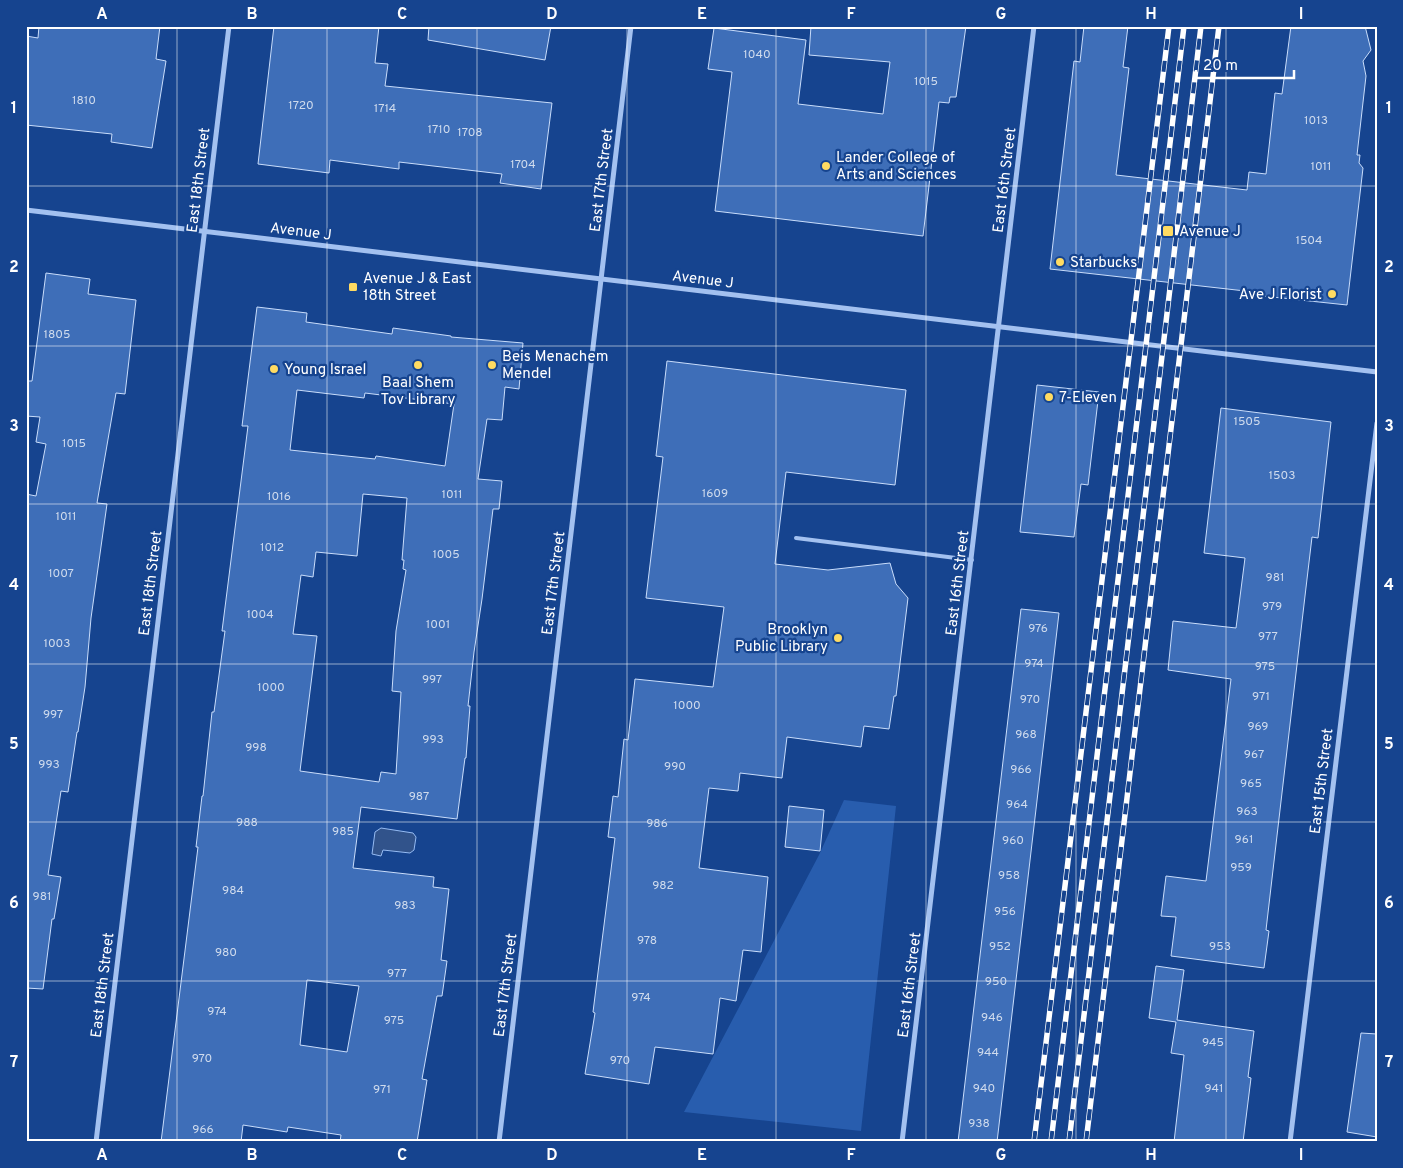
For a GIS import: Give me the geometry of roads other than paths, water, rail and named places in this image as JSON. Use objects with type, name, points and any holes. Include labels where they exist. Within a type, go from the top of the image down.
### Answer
[{"type":"street","name":"East 18th Street","points":[[96,1142],[229,26]]},
{"type":"street","name":"East 17th Street","points":[[499,1142],[632,26]]},
{"type":"street","name":"East 16th Street","points":[[902,1142],[1034,26]]},
{"type":"street","name":"Avenue J","points":[[26,210],[1377,372]]},
{"type":"street","name":"East 15th Street","points":[[1290,1142],[1377,423]]},
{"type":"lane","points":[[796,538],[972,560]]},
{"type":"railway","points":[[1034,1142],[1169,26]]},
{"type":"railway","points":[[1051,1142],[1184,26]]},
{"type":"railway","points":[[1069,1142],[1201,26]]},
{"type":"railway","points":[[1086,1142],[1219,26]]},
{"type":"place","name":"Lander College of Arts and Sciences","points":[[826,166]]},
{"type":"place","name":"Avenue J","points":[[1168,231]]},
{"type":"place","name":"Starbucks","points":[[1060,262]]},
{"type":"place","name":"Avenue J & East 18th Street","points":[[353,287]]},
{"type":"place","name":"Ave J Florist","points":[[1332,294]]},
{"type":"place","name":"Baal Shem Tov Library","points":[[418,365]]},
{"type":"place","name":"Beis Menachem Mendel","points":[[492,365]]},
{"type":"place","name":"Young Israel","points":[[274,369]]},
{"type":"place","name":"7-Eleven","points":[[1049,397]]},
{"type":"place","name":"Brooklyn Public Library","points":[[838,638]]}]
